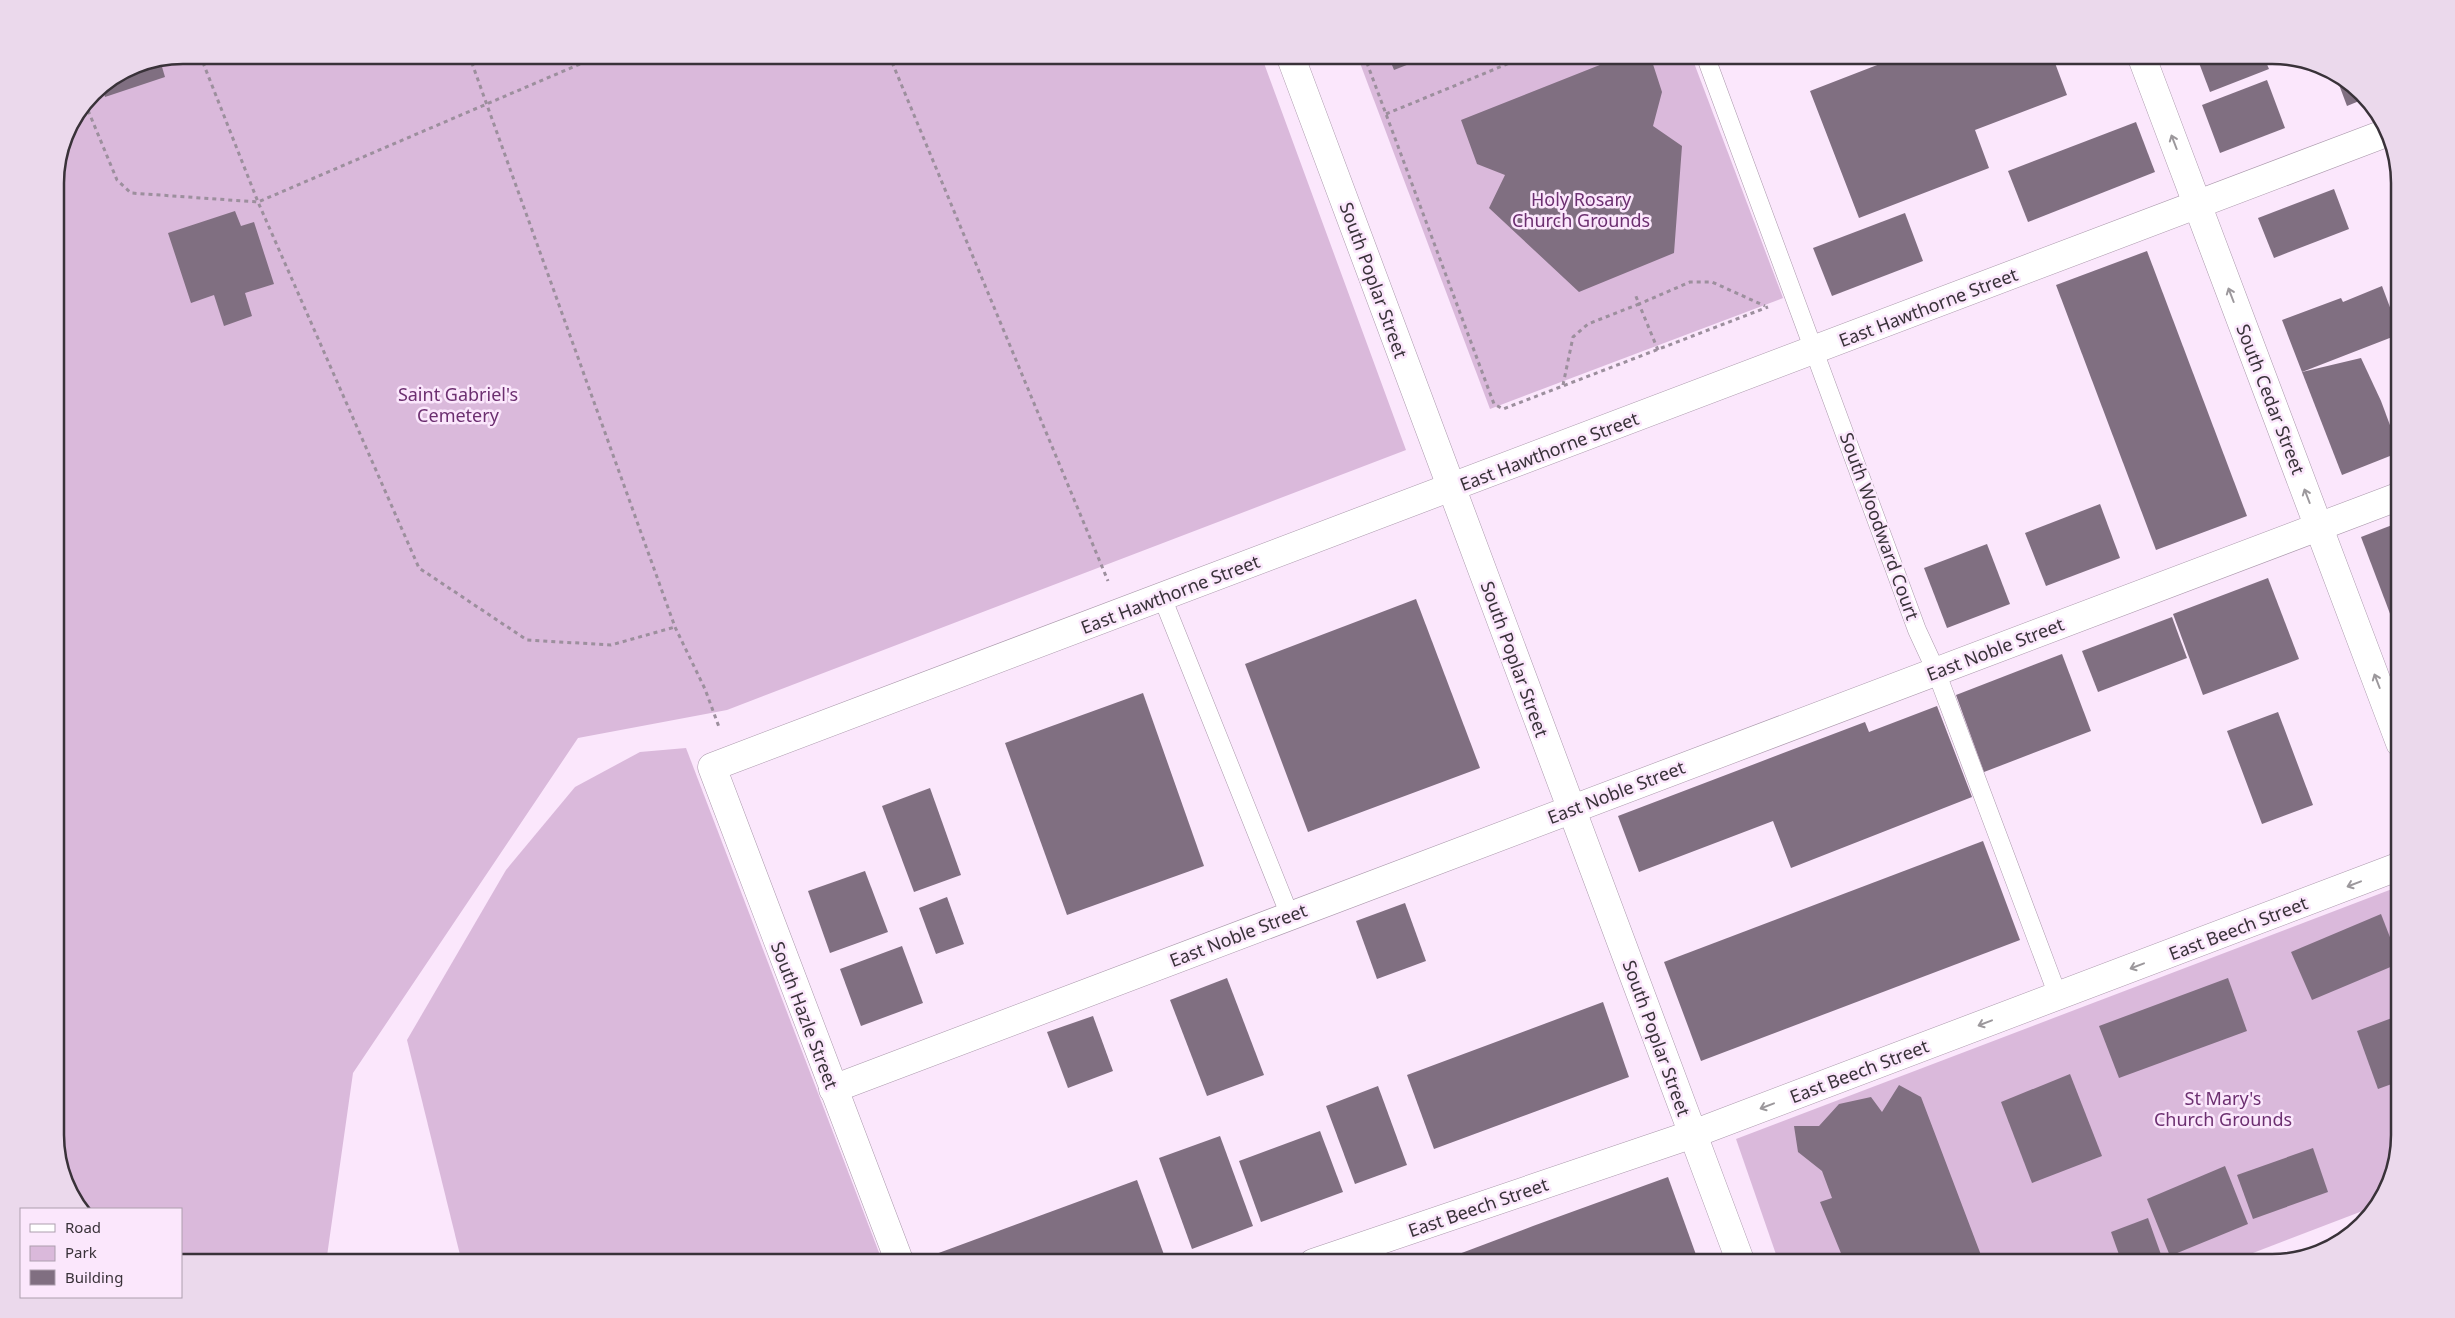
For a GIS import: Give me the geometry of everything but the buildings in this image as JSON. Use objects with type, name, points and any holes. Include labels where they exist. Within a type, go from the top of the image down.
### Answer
[{"type":"street","name":"South Poplar Street","points":[[1293,64],[1738,1254]]},
{"type":"street","name":"South Cedar Street","points":[[2145,64],[2391,719]]},
{"type":"street","name":"East Hawthorne Street","points":[[721,764],[2381,136]]},
{"type":"street","name":"East Noble Street","points":[[833,1089],[2391,499]]},
{"type":"street","name":"South Hazle Street","points":[[721,764],[833,1089],[897,1254]]},
{"type":"street","name":"East Beech Street","points":[[1340,1254],[1692,1134],[2391,869]]},
{"type":"lane","name":"South Woodward Court","points":[[1708,64],[1816,350],[1917,630],[1936,671],[2058,996]]},
{"type":"lane","points":[[1162,597],[1290,916]]},
{"type":"path","points":[[204,64],[258,202],[419,568],[527,640],[611,645],[675,627]]},
{"type":"path","points":[[473,64],[675,627],[705,689],[721,764]]},
{"type":"path","points":[[88,111],[117,180],[131,193],[258,202],[581,64]]},
{"type":"path","points":[[893,64],[1121,613]]},
{"type":"path","points":[[1367,64],[1494,404],[1503,409],[1774,305]]},
{"type":"path","points":[[1386,114],[1507,64]]},
{"type":"path","points":[[1562,386],[1573,338],[1588,324],[1690,282],[1712,282],[1768,307]]},
{"type":"path","points":[[1635,294],[1658,350]]},
{"type":"green space","name":"Saint Gabriel's Cemetery","points":[[175,64],[1264,64],[1406,450],[727,710],[578,738],[353,1073],[327,1254],[182,1254],[182,1208],[89,1208],[76,1188],[70,1173],[64,1143],[64,175],[68,152],[76,130],[93,104],[104,93],[137,73],[160,66]]},
{"type":"green space","name":"Holy Rosary Church Grounds","points":[[1360,64],[1694,64],[1783,298],[1490,409]]},
{"type":"green space","points":[[686,748],[880,1254],[460,1254],[407,1040],[506,870],[575,787],[640,752]]},
{"type":"green space","name":"St Mary's Church Grounds","points":[[2391,889],[2391,1135],[2390,1151],[2382,1181],[2365,1210],[2250,1254],[1776,1254],[1736,1139]]}]
